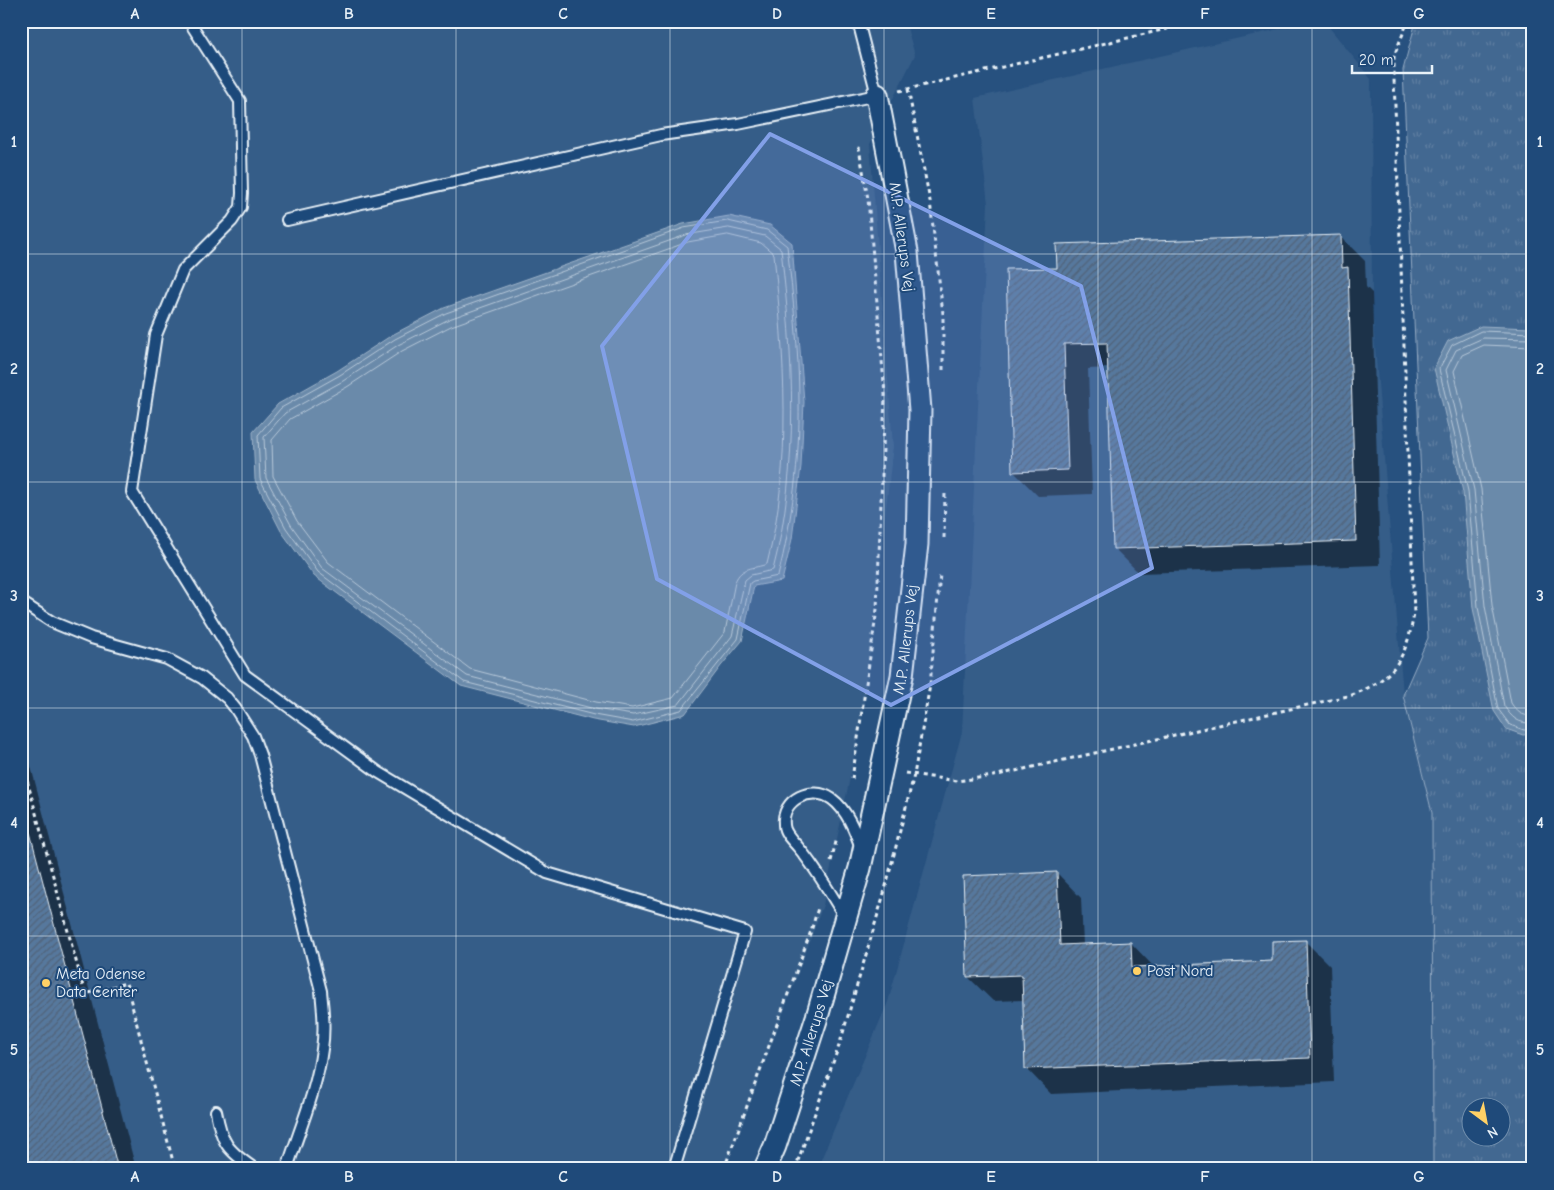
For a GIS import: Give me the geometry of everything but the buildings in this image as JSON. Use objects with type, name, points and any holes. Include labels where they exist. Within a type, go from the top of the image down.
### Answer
[{"type":"street","name":"M.P. Allerups Vej","points":[[765,1169],[775,1146],[814,1026],[863,853],[902,676],[918,544],[920,420],[907,252],[877,96]]},
{"type":"lane","points":[[189,21],[240,101],[242,193],[240,207],[232,221],[182,270],[156,335],[132,492],[245,675],[378,772],[546,873],[745,932],[674,1169]]},
{"type":"lane","points":[[287,220],[661,135],[738,124],[877,96],[858,21]]},
{"type":"lane","points":[[21,602],[52,622],[91,638],[167,659],[202,678],[227,698],[253,736],[265,774],[321,991],[324,1020],[323,1048],[316,1077],[287,1169]]},
{"type":"lane","points":[[845,918],[805,855],[783,826],[785,811],[797,797],[811,792],[831,798],[853,826],[863,853]]},
{"type":"lane","points":[[216,1111],[220,1132],[225,1144],[235,1155],[255,1169]]},
{"type":"path","points":[[877,96],[1201,21]]},
{"type":"path","points":[[914,775],[957,781],[994,776],[1352,695],[1383,679],[1394,669],[1410,638],[1414,614],[1394,80],[1394,56],[1408,21]]},
{"type":"path","points":[[724,1169],[812,930],[851,789],[877,609],[885,395],[868,199],[859,148],[862,139]]},
{"type":"path","points":[[21,758],[85,994],[126,983],[175,1169]]},
{"type":"highlighted area","points":[[770,134],[1081,286],[1152,568],[891,705],[657,579],[602,346]]},
{"type":"shaded area","points":[[21,21],[905,21],[915,55],[870,144],[893,446],[862,721],[823,905],[733,1150],[724,1169],[21,1169]]},
{"type":"shaded area","points":[[1314,21],[1324,21],[1371,79],[1372,308],[1403,695],[1432,813],[1433,1169],[817,1169],[888,1002],[962,732],[988,204],[975,98]]},
{"type":"green space","points":[[1416,21],[1533,21],[1533,1169],[1433,1169],[1432,813],[1403,695],[1428,638],[1403,70]]},
{"type":"water","points":[[729,216],[770,225],[792,243],[804,402],[801,466],[792,539],[782,581],[754,586],[742,641],[685,714],[634,727],[593,720],[461,686],[314,576],[281,531],[255,480],[253,432],[278,404],[337,371],[392,335],[444,308],[683,224]]},
{"type":"water","points":[[1481,326],[1531,328],[1533,330],[1533,734],[1523,735],[1506,729],[1494,711],[1473,608],[1463,492],[1434,368],[1448,341]]},
{"type":"place","name":"Post Nord","points":[[1137,971]]},
{"type":"place","name":"Meta Odense Data Center","points":[[46,983]]}]
